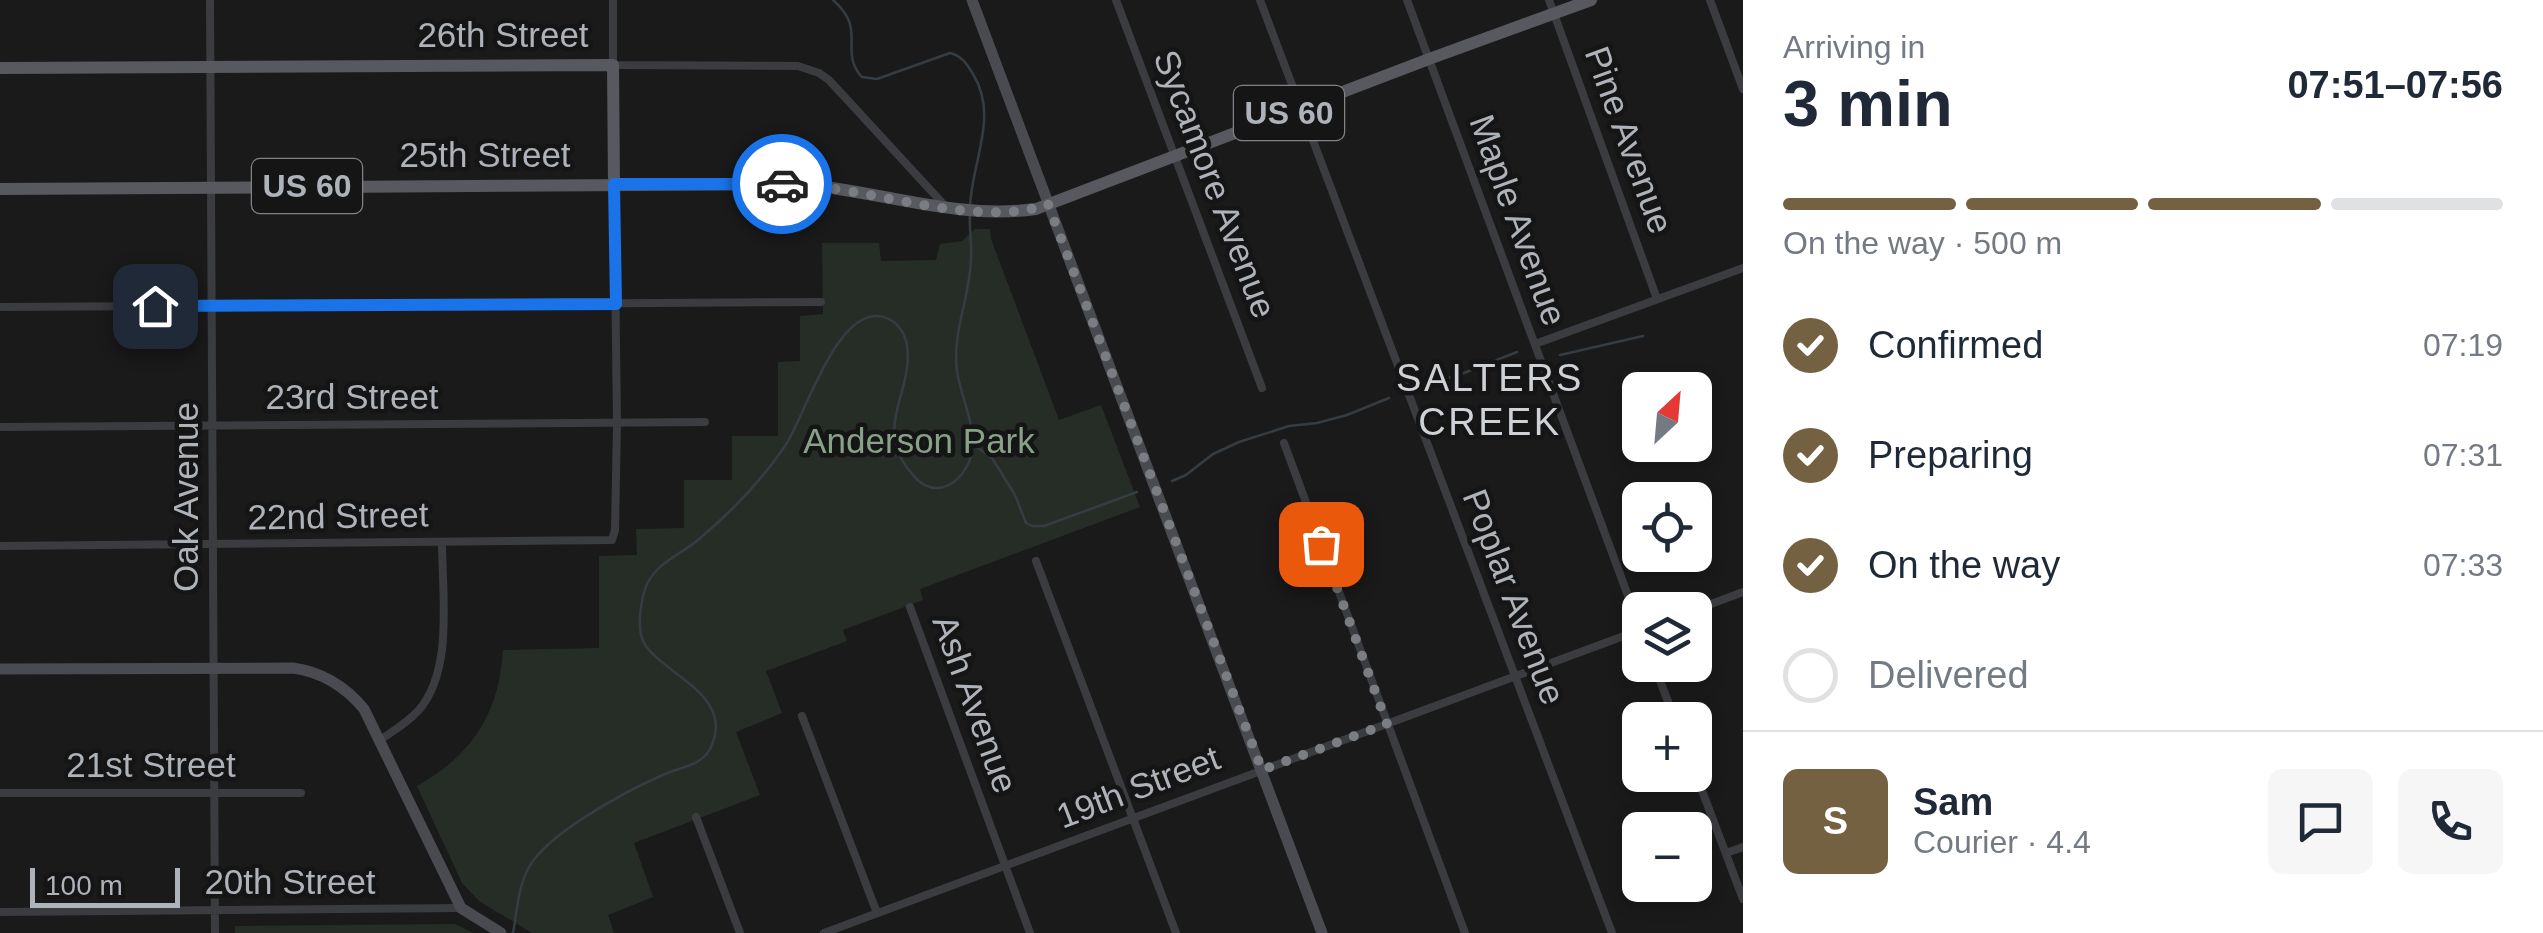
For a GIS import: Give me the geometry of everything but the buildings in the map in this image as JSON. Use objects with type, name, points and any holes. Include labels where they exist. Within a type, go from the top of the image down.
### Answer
[{"type":"main road","name":"25th Street","points":[[0,188],[801,184],[984,212],[1036,210],[1429,59],[1551,7],[1591,0]]},
{"type":"main road","name":"26th Street","points":[[0,68],[614,65]]},
{"type":"main road","points":[[614,65],[614,184]]},
{"type":"street","name":"Oak Avenue","points":[[210,0],[216,933]]},
{"type":"street","points":[[614,0],[614,65]]},
{"type":"street","points":[[972,0],[1322,933]]},
{"type":"street","name":"Sycamore Avenue","points":[[1116,0],[1262,388]]},
{"type":"street","name":"Poplar Avenue","points":[[1260,0],[1612,933]]},
{"type":"street","name":"Maple Avenue","points":[[1408,0],[1626,592]]},
{"type":"street","points":[[1710,0],[1743,89]]},
{"type":"street","name":"Pine Avenue","points":[[1551,7],[1658,299]]},
{"type":"street","name":"26th Street","points":[[614,65],[809,68],[828,80],[950,208]]},
{"type":"street","points":[[614,184],[617,423]]},
{"type":"street","points":[[1535,344],[1743,268]]},
{"type":"street","points":[[0,307],[821,302]]},
{"type":"street","name":"23rd Street","points":[[0,427],[705,422]]},
{"type":"street","name":"22nd Street","points":[[0,546],[607,541],[615,535],[617,423]]},
{"type":"street","points":[[1284,444],[1465,933]]},
{"type":"street","points":[[380,740],[417,712],[438,677],[442,653],[442,542]]},
{"type":"street","points":[[1036,560],[1176,933]]},
{"type":"street","points":[[1712,604],[1743,592]]},
{"type":"street","name":"Ash Avenue","points":[[910,607],[1030,933]]},
{"type":"street","name":"19th Street","points":[[824,933],[1622,636]]},
{"type":"street","points":[[0,670],[293,668],[323,676],[356,700],[380,740],[461,908],[500,932]]},
{"type":"street","points":[[802,716],[877,913]]},
{"type":"street","name":"21st Street","points":[[0,793],[302,792]]},
{"type":"street","points":[[1703,792],[1743,899]]},
{"type":"street","points":[[696,817],[740,933]]},
{"type":"street","points":[[1726,853],[1743,847]]},
{"type":"street","name":"20th Street","points":[[0,912],[461,908]]},
{"type":"green space","name":"Anderson Park","points":[[975,229],[990,229],[1059,420],[1101,405],[1140,507],[920,589],[923,600],[843,630],[847,641],[766,671],[782,713],[736,732],[760,795],[634,843],[653,897],[608,915],[614,933],[532,933],[479,901],[462,883],[417,786],[453,761],[479,730],[496,694],[503,650],[599,648],[599,556],[637,555],[636,529],[684,528],[684,480],[732,480],[732,436],[778,436],[778,362],[800,361],[800,316],[823,314],[822,243],[879,243],[881,261],[936,260],[940,244],[962,241]]},
{"type":"green space","points":[[455,924],[473,933],[235,933],[235,926]]},
{"type":"waterway","name":"SALTERS CREEK","points":[[833,0],[849,21],[852,58],[862,77],[877,79],[950,53],[969,67],[984,106],[970,206]]},
{"type":"waterway","name":"SALTERS CREEK","points":[[513,933],[525,875],[553,840],[611,801],[696,763],[710,749],[716,730],[714,714],[706,700],[644,643],[640,622],[645,590],[657,570],[710,530],[766,471],[793,432],[835,348],[862,319],[889,319],[906,340],[908,363],[894,426],[901,458],[915,478],[932,488],[948,485],[965,470],[973,443],[956,357],[970,273],[970,214]]},
{"type":"waterway","points":[[1560,355],[1643,336]]},
{"type":"waterway","points":[[1423,385],[1517,352]]},
{"type":"waterway","points":[[1172,481],[1239,442],[1289,426],[1347,415],[1389,398]]},
{"type":"waterway","points":[[974,445],[992,458],[1015,495],[1026,523],[1032,526],[1044,526],[1137,492]]},
{"type":"way so far","points":[[782,184],[828,186],[984,212],[1036,210],[1048,204],[1262,770],[1387,724],[1321,544]]},
{"type":"district","name":"SALTERS CREEK","points":[[1490,400]]},
{"type":"route","points":[[155,306],[616,304],[614,184],[782,184]]}]
